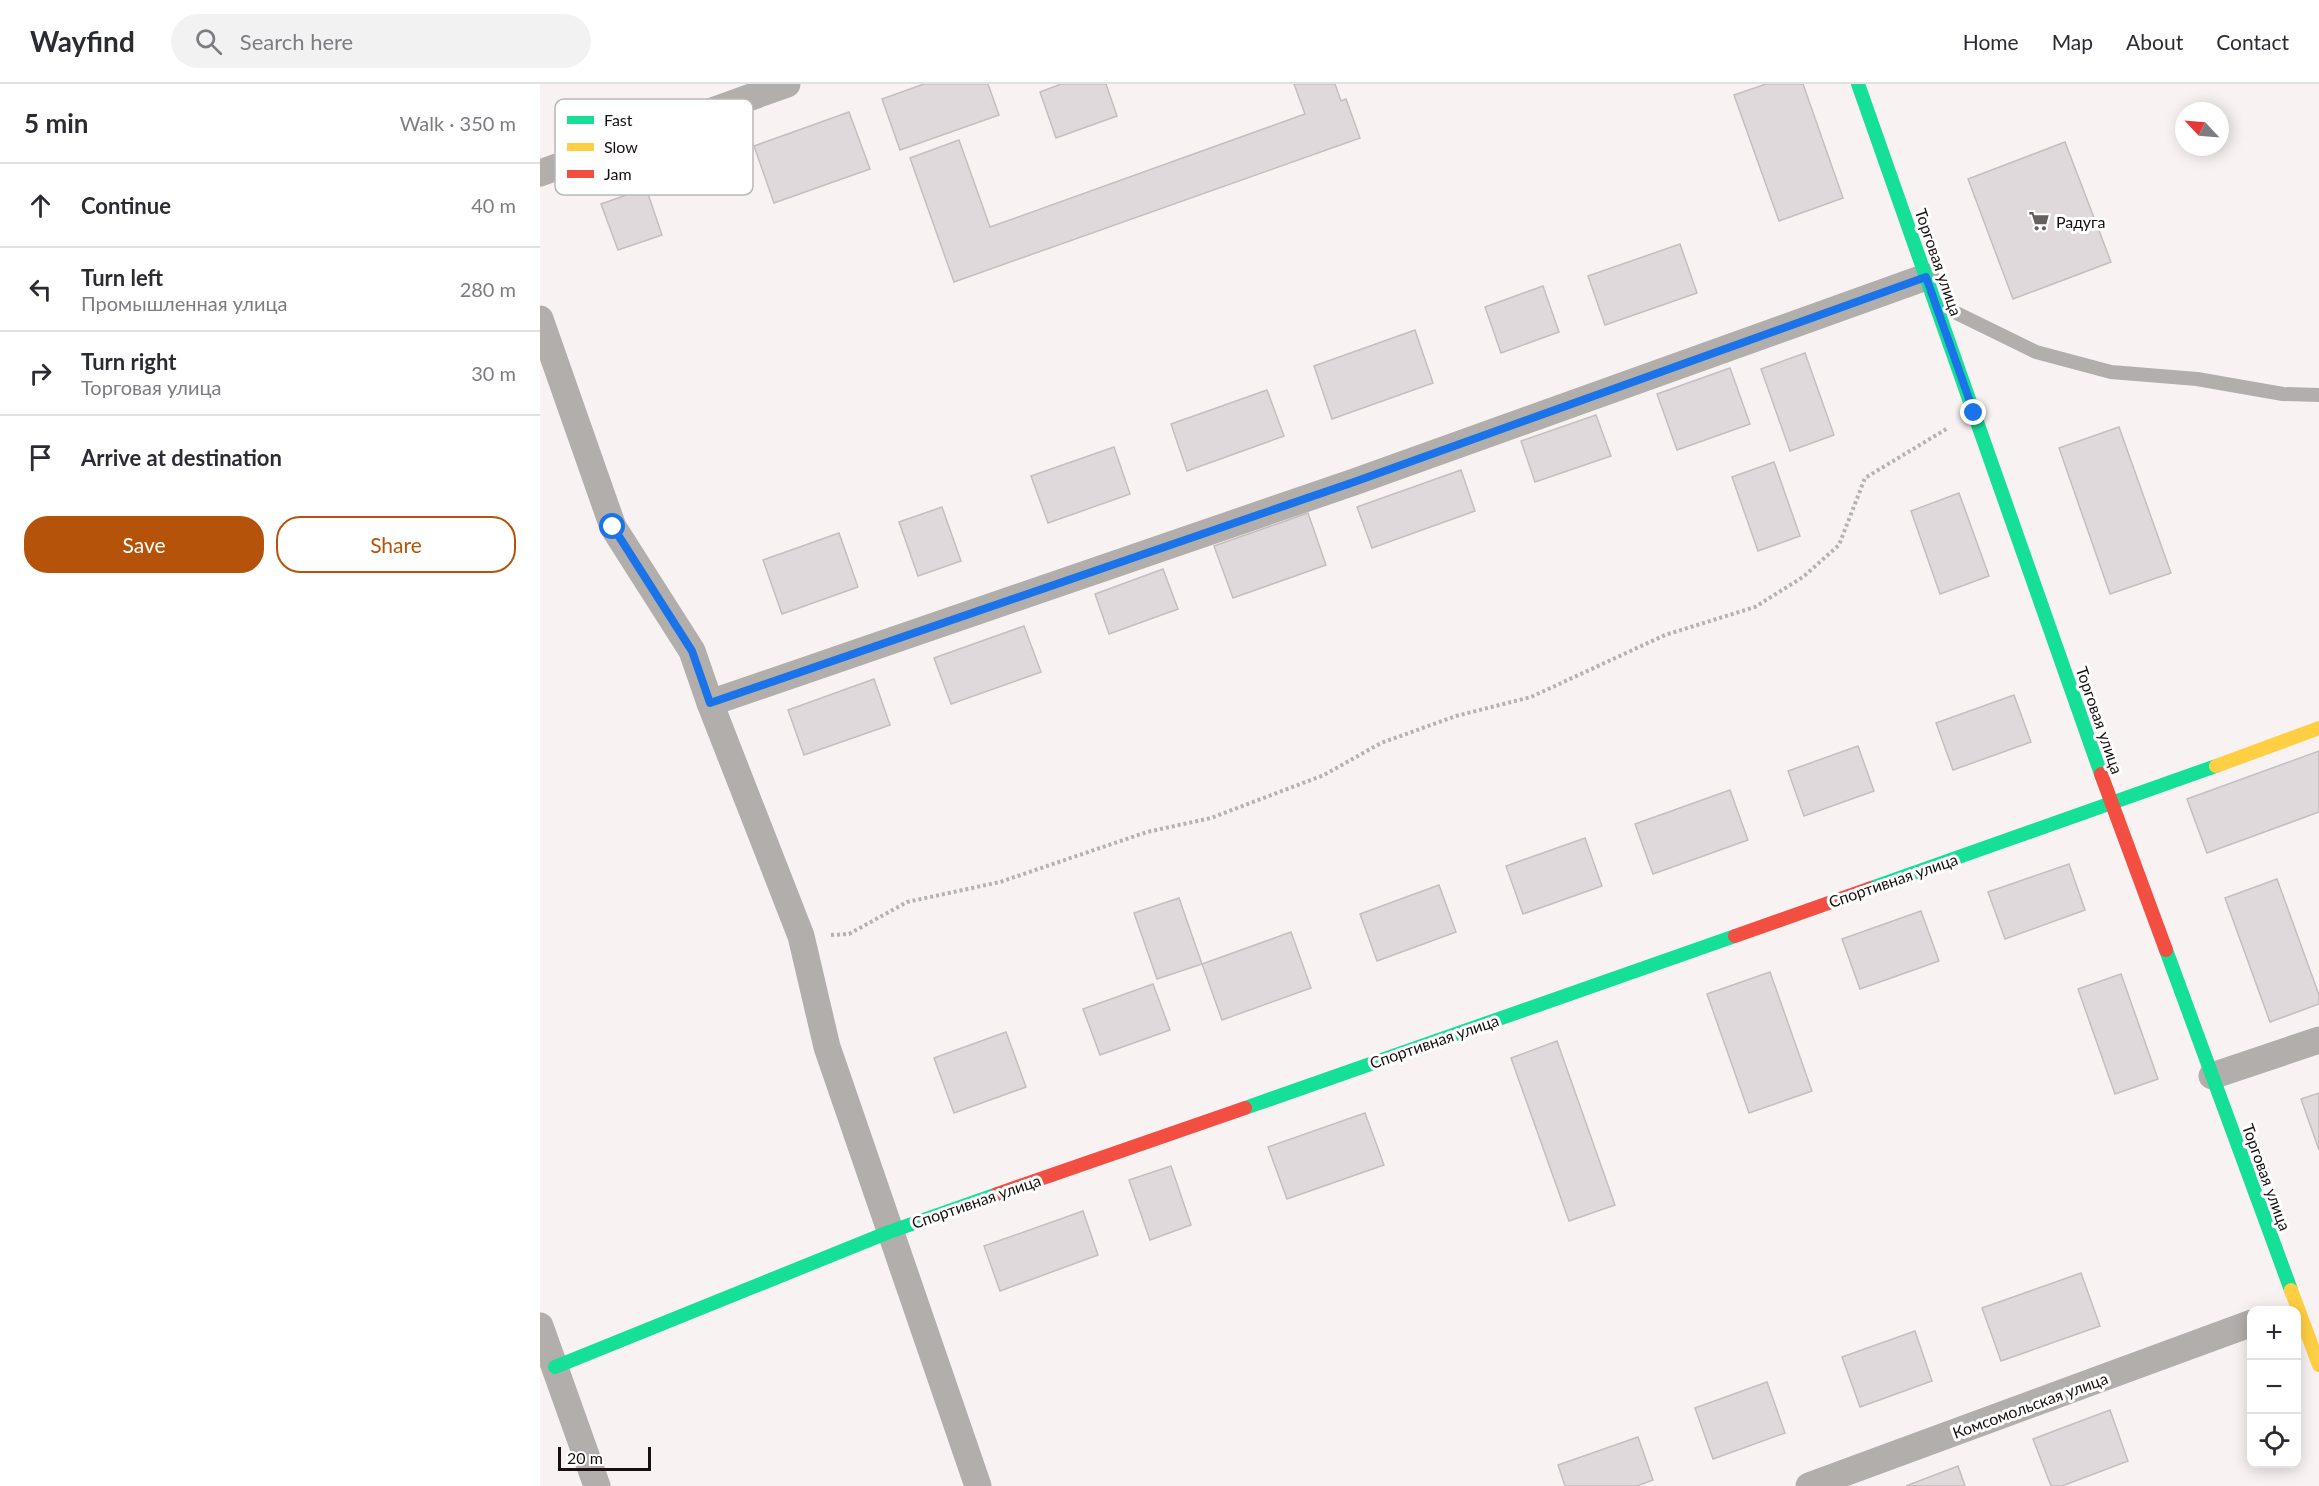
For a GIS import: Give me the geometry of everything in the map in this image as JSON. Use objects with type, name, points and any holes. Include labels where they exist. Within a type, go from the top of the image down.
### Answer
[{"type":"street","points":[[744,99],[786,84]]},
{"type":"street","name":"Торговая улица","points":[[1858,84],[2112,804],[2212,1076],[2290,1306]]},
{"type":"street","points":[[540,172],[555,167]]},
{"type":"street","points":[[710,703],[1354,482],[1931,290]]},
{"type":"street","points":[[540,319],[613,527],[692,651],[801,936],[826,1047],[978,1486]]},
{"type":"street","name":"Спортивная улица","points":[[555,1367],[889,1232],[2112,804],[2319,728]]},
{"type":"street","points":[[2212,1076],[2319,1040]]},
{"type":"street","name":"Комсомольская улица","points":[[1809,1486],[2247,1325]]},
{"type":"street","points":[[540,1326],[597,1486]]},
{"type":"street","name":"Торговая улица","points":[[2301,1329],[2319,1365]]},
{"type":"lane","points":[[1931,290],[2036,352],[2111,372],[2197,379],[2283,394],[2319,395]]},
{"type":"path","points":[[801,936],[849,934],[907,902],[1000,882],[1147,832],[1211,818],[1324,775],[1381,743],[1456,716],[1531,697],[1665,635],[1755,607],[1803,577],[1839,545],[1865,478],[1974,413]]},
{"type":"building","points":[[924,84],[988,84],[999,115],[900,150],[882,99]]},
{"type":"building","points":[[1061,84],[1106,84],[1117,116],[1056,138],[1040,92]]},
{"type":"building","points":[[1294,84],[1335,84],[1341,101],[1346,99],[1360,138],[954,282],[910,158],[959,140],[990,227],[1305,114]]},
{"type":"building","points":[[1766,84],[1803,84],[1843,198],[1779,221],[1734,95]]},
{"type":"building","points":[[849,112],[870,169],[774,203],[754,146]]},
{"type":"building","name":"Радуга","points":[[2065,142],[2111,262],[2013,299],[1968,179]]},
{"type":"building","points":[[626,195],[648,195],[662,235],[618,250],[601,204]]},
{"type":"building","points":[[1680,244],[1697,293],[1605,325],[1588,276]]},
{"type":"building","points":[[1543,286],[1559,332],[1501,353],[1485,307]]},
{"type":"building","points":[[1415,330],[1433,383],[1332,419],[1314,366]]},
{"type":"building","points":[[1805,353],[1834,435],[1790,451],[1761,369]]},
{"type":"building","points":[[1730,368],[1750,424],[1677,450],[1657,394]]},
{"type":"building","points":[[1267,390],[1284,436],[1187,471],[1171,424]]},
{"type":"building","points":[[1596,415],[1611,456],[1535,482],[1521,441]]},
{"type":"building","points":[[2119,427],[2171,573],[2110,594],[2059,448]]},
{"type":"building","points":[[1114,447],[1130,494],[1048,523],[1031,476]]},
{"type":"building","points":[[1774,462],[1800,536],[1758,551],[1732,477]]},
{"type":"building","points":[[1461,470],[1475,511],[1372,548],[1357,507]]},
{"type":"building","points":[[1959,493],[1989,576],[1940,594],[1911,511]]},
{"type":"building","points":[[942,507],[961,561],[918,576],[899,522]]},
{"type":"building","points":[[1308,513],[1326,565],[1233,598],[1214,546]]},
{"type":"building","points":[[839,533],[858,587],[782,614],[763,560]]},
{"type":"building","points":[[1163,569],[1178,609],[1109,634],[1095,594]]},
{"type":"building","points":[[1024,626],[1041,672],[951,704],[934,658]]},
{"type":"building","points":[[874,679],[890,725],[804,755],[788,710]]},
{"type":"building","points":[[2014,695],[2031,742],[1953,770],[1936,723]]},
{"type":"building","points":[[1858,746],[1874,791],[1804,816],[1788,771]]},
{"type":"building","points":[[2319,751],[2319,812],[2207,853],[2187,799]]},
{"type":"building","points":[[1730,790],[1748,840],[1653,874],[1635,824]]},
{"type":"building","points":[[1585,838],[1602,886],[1523,914],[1506,866]]},
{"type":"building","points":[[2069,864],[2085,910],[2005,939],[1988,892]]},
{"type":"building","points":[[2277,879],[2319,995],[2319,1004],[2270,1022],[2225,898]]},
{"type":"building","points":[[1439,885],[1456,932],[1377,961],[1360,914]]},
{"type":"building","points":[[1179,898],[1202,964],[1157,979],[1134,913]]},
{"type":"building","points":[[1921,911],[1939,961],[1860,989],[1842,939]]},
{"type":"building","points":[[1291,932],[1311,988],[1222,1020],[1202,964]]},
{"type":"building","points":[[1770,972],[1812,1091],[1749,1113],[1707,994]]},
{"type":"building","points":[[2121,974],[2158,1079],[2115,1094],[2078,989]]},
{"type":"building","points":[[1153,984],[1170,1030],[1100,1055],[1083,1009]]},
{"type":"building","points":[[1006,1032],[1026,1087],[954,1113],[934,1058]]},
{"type":"building","points":[[1557,1041],[1615,1205],[1569,1221],[1511,1058]]},
{"type":"building","points":[[2319,1093],[2319,1150],[2301,1099]]},
{"type":"building","points":[[1365,1113],[1384,1165],[1287,1199],[1268,1147]]},
{"type":"building","points":[[1171,1166],[1191,1225],[1150,1240],[1129,1180]]},
{"type":"building","points":[[1083,1211],[1098,1255],[1000,1291],[984,1246]]},
{"type":"building","points":[[2081,1273],[2100,1326],[2001,1361],[1982,1308]]},
{"type":"building","points":[[1915,1331],[1932,1381],[1860,1407],[1842,1357]]},
{"type":"building","points":[[1767,1382],[1785,1433],[1713,1459],[1695,1408]]},
{"type":"building","points":[[2110,1410],[2128,1461],[2062,1486],[2051,1486],[2033,1439]]},
{"type":"building","points":[[1638,1437],[1653,1480],[1637,1486],[1565,1486],[1558,1465]]},
{"type":"building","points":[[1958,1466],[1965,1486],[1906,1486]]},
{"type":"traffic: fast","points":[[1858,84],[2101,774]]},
{"type":"traffic: fast","points":[[1871,888],[2216,766]]},
{"type":"traffic: fast","points":[[1245,1108],[1735,936]]},
{"type":"traffic: fast","points":[[2166,950],[2291,1290]]},
{"type":"traffic: fast","points":[[555,1367],[889,1232],[997,1194]]},
{"type":"traffic: slow","points":[[2216,766],[2319,728]]},
{"type":"traffic: slow","points":[[2291,1290],[2319,1365]]},
{"type":"traffic: jam","points":[[2101,774],[2166,950]]},
{"type":"traffic: jam","points":[[1735,936],[1871,888]]},
{"type":"traffic: jam","points":[[997,1194],[1245,1108]]},
{"type":"place","name":"Радуга","points":[[2039,221]]},
{"type":"route","points":[[613,527],[692,651],[710,703],[1354,482],[1926,277],[1974,413]]}]
